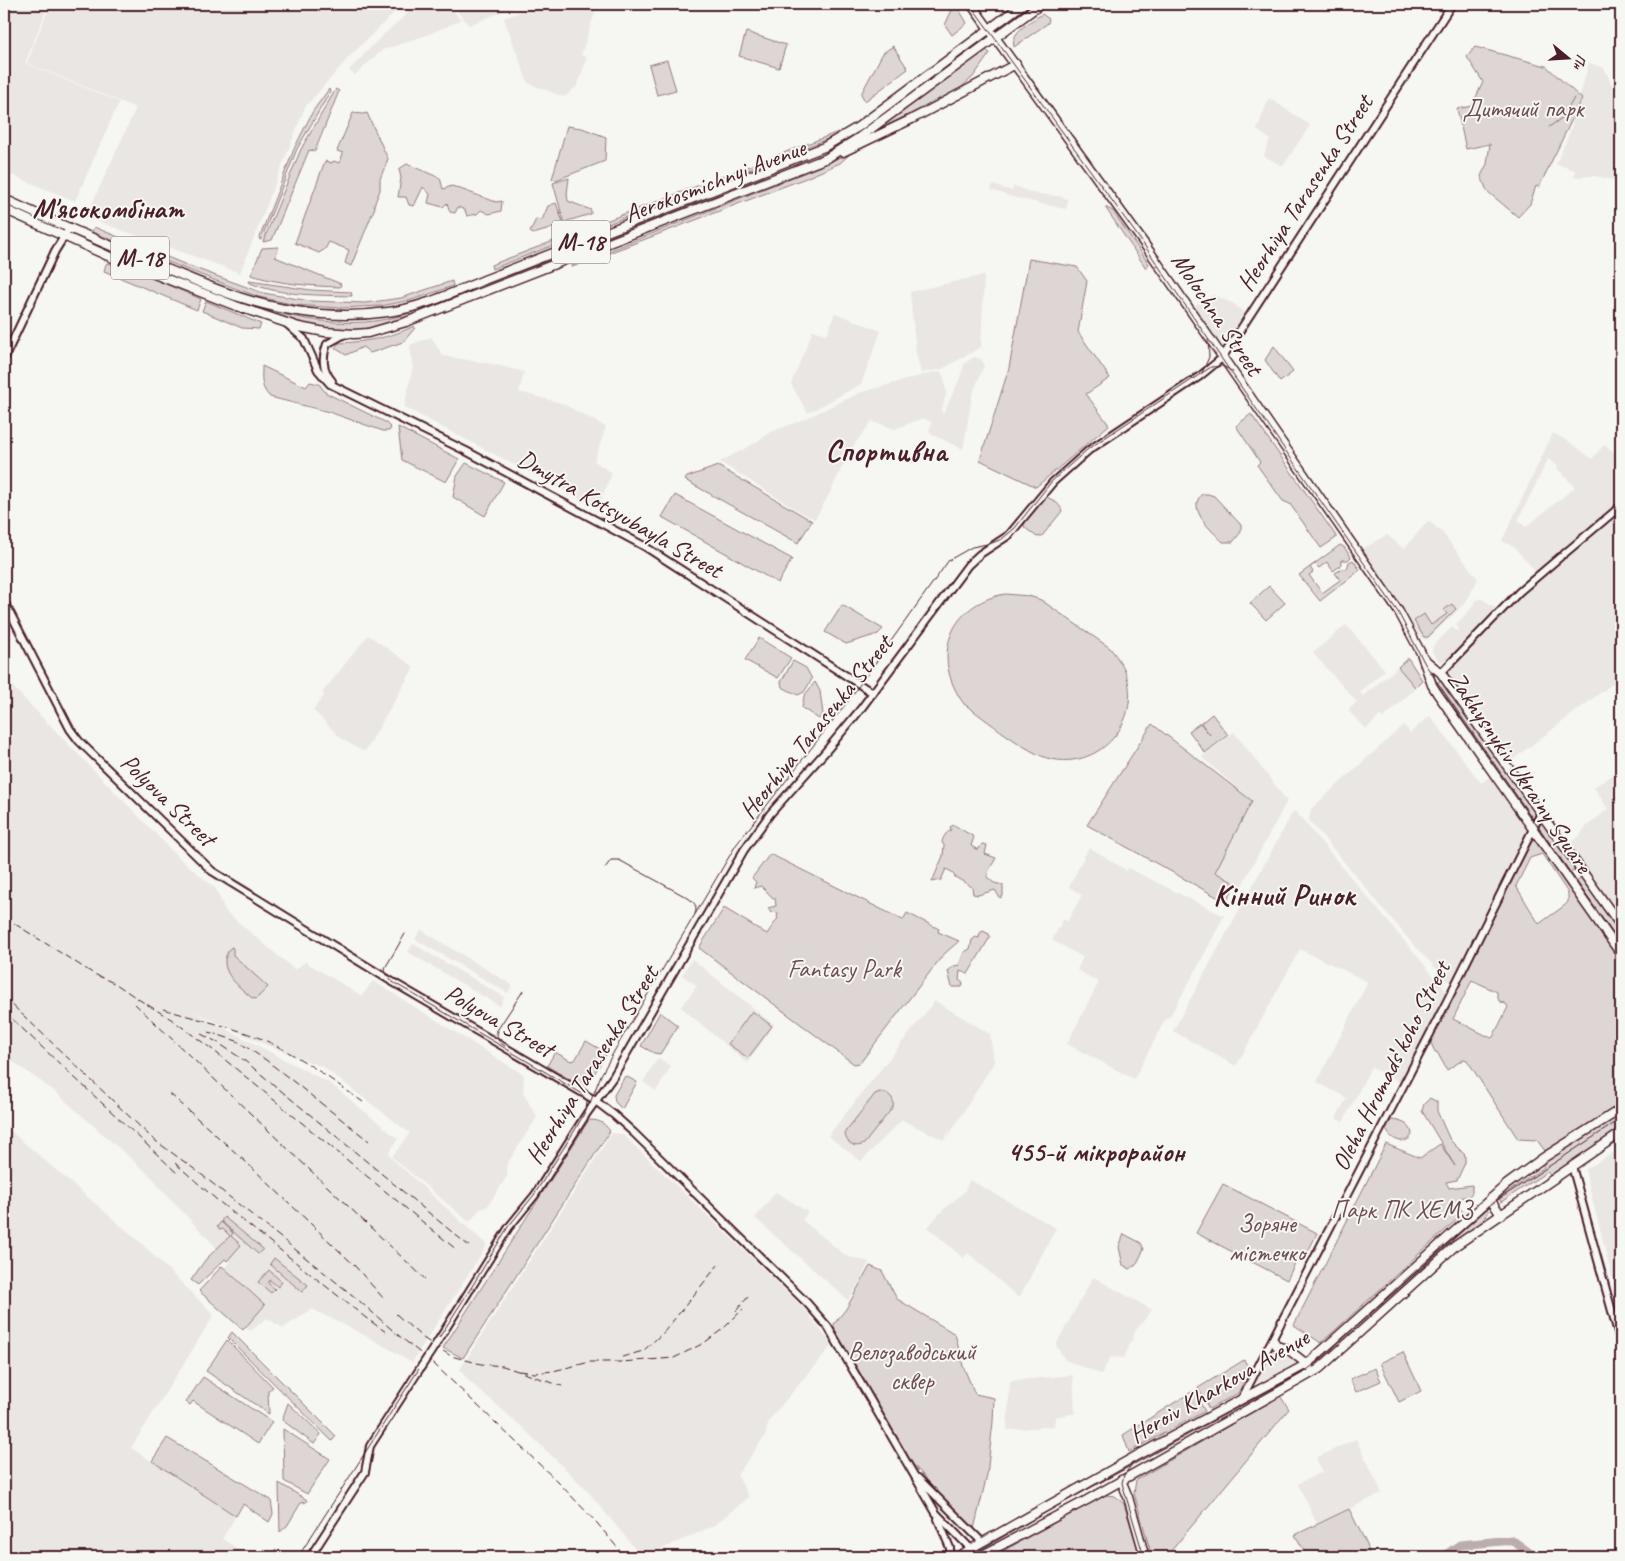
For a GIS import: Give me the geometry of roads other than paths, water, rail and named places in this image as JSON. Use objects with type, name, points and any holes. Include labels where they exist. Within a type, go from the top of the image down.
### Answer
[{"type":"main road","name":"Molochna Street","points":[[971,4],[1143,242],[1399,612],[1422,656]]},
{"type":"main road","name":"Aerokosmichnyi Avenue","points":[[4,199],[150,262],[259,303],[322,314],[395,311],[480,282],[824,147],[858,128],[1023,4]]},
{"type":"main road","name":"Aerokosmichnyi Avenue","points":[[4,209],[83,246],[236,306],[318,331],[346,334],[368,333],[406,322],[828,158],[846,147],[1041,4]]},
{"type":"main road","name":"Heorhiya Tarasenka Street","points":[[310,1557],[365,1472],[370,1448],[386,1421],[472,1289],[509,1227],[535,1195],[586,1113],[614,1076],[744,850],[770,814],[873,693],[962,571],[980,554],[1005,538],[1053,482],[1089,450],[1200,376],[1222,358],[1452,4]]},
{"type":"main road","points":[[1614,4],[1621,9]]},
{"type":"main road","points":[[828,158],[855,148],[888,132],[1016,64]]},
{"type":"main road","points":[[879,123],[877,131],[888,132]]},
{"type":"main road","points":[[4,359],[64,236],[70,228]]},
{"type":"main road","name":"Dmytra Kotsyubayla Street","points":[[284,322],[304,339],[323,377],[328,382],[466,451],[644,546],[873,693]]},
{"type":"main road","points":[[338,387],[326,372],[323,357],[327,344],[346,334]]},
{"type":"main road","points":[[1432,685],[1441,673],[1519,592],[1621,506]]},
{"type":"main road","name":"Polyova Street","points":[[4,601],[70,729],[79,741],[212,871],[391,980],[596,1101],[614,1114],[807,1303],[828,1327],[936,1513],[950,1548],[950,1557]]},
{"type":"main road","name":"Zakhysnykiv Ukrainy Square","points":[[1422,656],[1441,673],[1621,926]]},
{"type":"main road","name":"Zakhysnykiv Ukrainy Square","points":[[1422,656],[1432,685],[1621,954]]},
{"type":"main road","name":"Oleha Hromadsʹkoho Street","points":[[1241,1400],[1541,813]]},
{"type":"main road","points":[[1568,878],[1581,869]]},
{"type":"main road","name":"Heroiv Kharkova Avenue","points":[[957,1557],[1136,1456],[1307,1364],[1490,1199],[1533,1165],[1621,1109]]},
{"type":"main road","name":"Heroiv Kharkova Avenue","points":[[985,1556],[1304,1378],[1328,1362],[1444,1255],[1621,1133]]},
{"type":"main road","points":[[1572,1166],[1621,1344]]},
{"type":"main road","points":[[1490,1199],[1501,1215]]},
{"type":"main road","points":[[1273,1340],[1278,1347],[1289,1350],[1307,1364],[1308,1369],[1304,1378]]},
{"type":"main road","points":[[1226,1422],[1241,1400]]},
{"type":"main road","points":[[1136,1456],[1122,1473],[1121,1480],[1128,1497],[1145,1557]]},
{"type":"main road","name":"Polyova Street","points":[[912,1472],[982,1542]]},
{"type":"main road","name":"Polyova Street","points":[[936,1513],[971,1549]]},
{"type":"main road","points":[[982,1542],[985,1556]]},
{"type":"main road","points":[[971,1549],[985,1556]]},
{"type":"waterway","points":[[1549,127],[1563,117],[1574,98]]},
{"type":"waterway","points":[[1443,1557],[1460,1545],[1512,1540],[1535,1557]]},
{"type":"tram line","points":[[970,4],[1142,242],[1398,612],[1425,664],[1621,945]]},
{"type":"tram line","points":[[1202,373],[1209,357],[1208,340]]},
{"type":"tram line","points":[[298,1557],[471,1288],[508,1227],[534,1195],[575,1130],[616,1048],[736,845],[848,701],[949,560],[972,547],[1002,539],[1015,528],[1052,481],[1088,449],[1211,367],[1223,366],[1233,372]]},
{"type":"tram line","points":[[605,868],[611,860],[619,860],[690,900],[696,906],[695,914]]},
{"type":"tram line","points":[[405,934],[385,968],[386,974],[391,981],[581,1093],[587,1101],[586,1111]]},
{"type":"tram line","points":[[494,1035],[523,991]]},
{"type":"tram line","points":[[498,1031],[498,1040],[505,1046]]},
{"type":"tram line","points":[[964,1557],[1308,1369],[1490,1205],[1621,1119]]},
{"type":"tram line","points":[[1130,1467],[1124,1475],[1122,1483],[1144,1557]]},
{"type":"railway","points":[[4,917],[94,974],[116,984],[171,1019],[213,1050],[457,1250]]},
{"type":"railway","points":[[4,997],[153,1139],[197,1171],[356,1298],[434,1364],[558,1482],[597,1523],[625,1557]]},
{"type":"railway","points":[[134,1003],[425,1279]]},
{"type":"railway","points":[[163,1009],[225,1026],[276,1045],[302,1060],[363,1102]]},
{"type":"railway","points":[[4,1011],[177,1173]]},
{"type":"railway","points":[[209,1032],[237,1041],[266,1060],[369,1141]]},
{"type":"railway","points":[[201,1034],[217,1042],[245,1061],[469,1246]]},
{"type":"railway","points":[[169,1093],[246,1162],[354,1265],[384,1299]]},
{"type":"railway","points":[[175,1163],[217,1200],[386,1332]]},
{"type":"railway","points":[[622,1357],[643,1351],[664,1332],[718,1265]]},
{"type":"railway","points":[[736,1311],[748,1297]]},
{"type":"railway","points":[[519,1371],[535,1373],[553,1371],[590,1362],[674,1358],[704,1343],[724,1328],[743,1309]]},
{"type":"railway","points":[[396,1314],[423,1338],[451,1356],[481,1364],[503,1366],[562,1386]]},
{"type":"district","name":"М'ясокомбінат","points":[[108,208]]},
{"type":"district","name":"Спортивна","points":[[886,451]]},
{"type":"district","name":"Кінний Ринок","points":[[1284,895]]},
{"type":"district","name":"455-й мікрорайон","points":[[1096,1151]]},
{"type":"park label","name":"Дитячий парк","points":[[1523,109]]},
{"type":"park label","name":"Fantasy Park","points":[[844,969]]},
{"type":"park label","name":"Парк ПК ХЕМЗ","points":[[1402,1210]]},
{"type":"park label","name":"Зоряне містечко","points":[[1267,1238]]},
{"type":"park label","name":"Велозаводський сквер","points":[[912,1366]]}]
